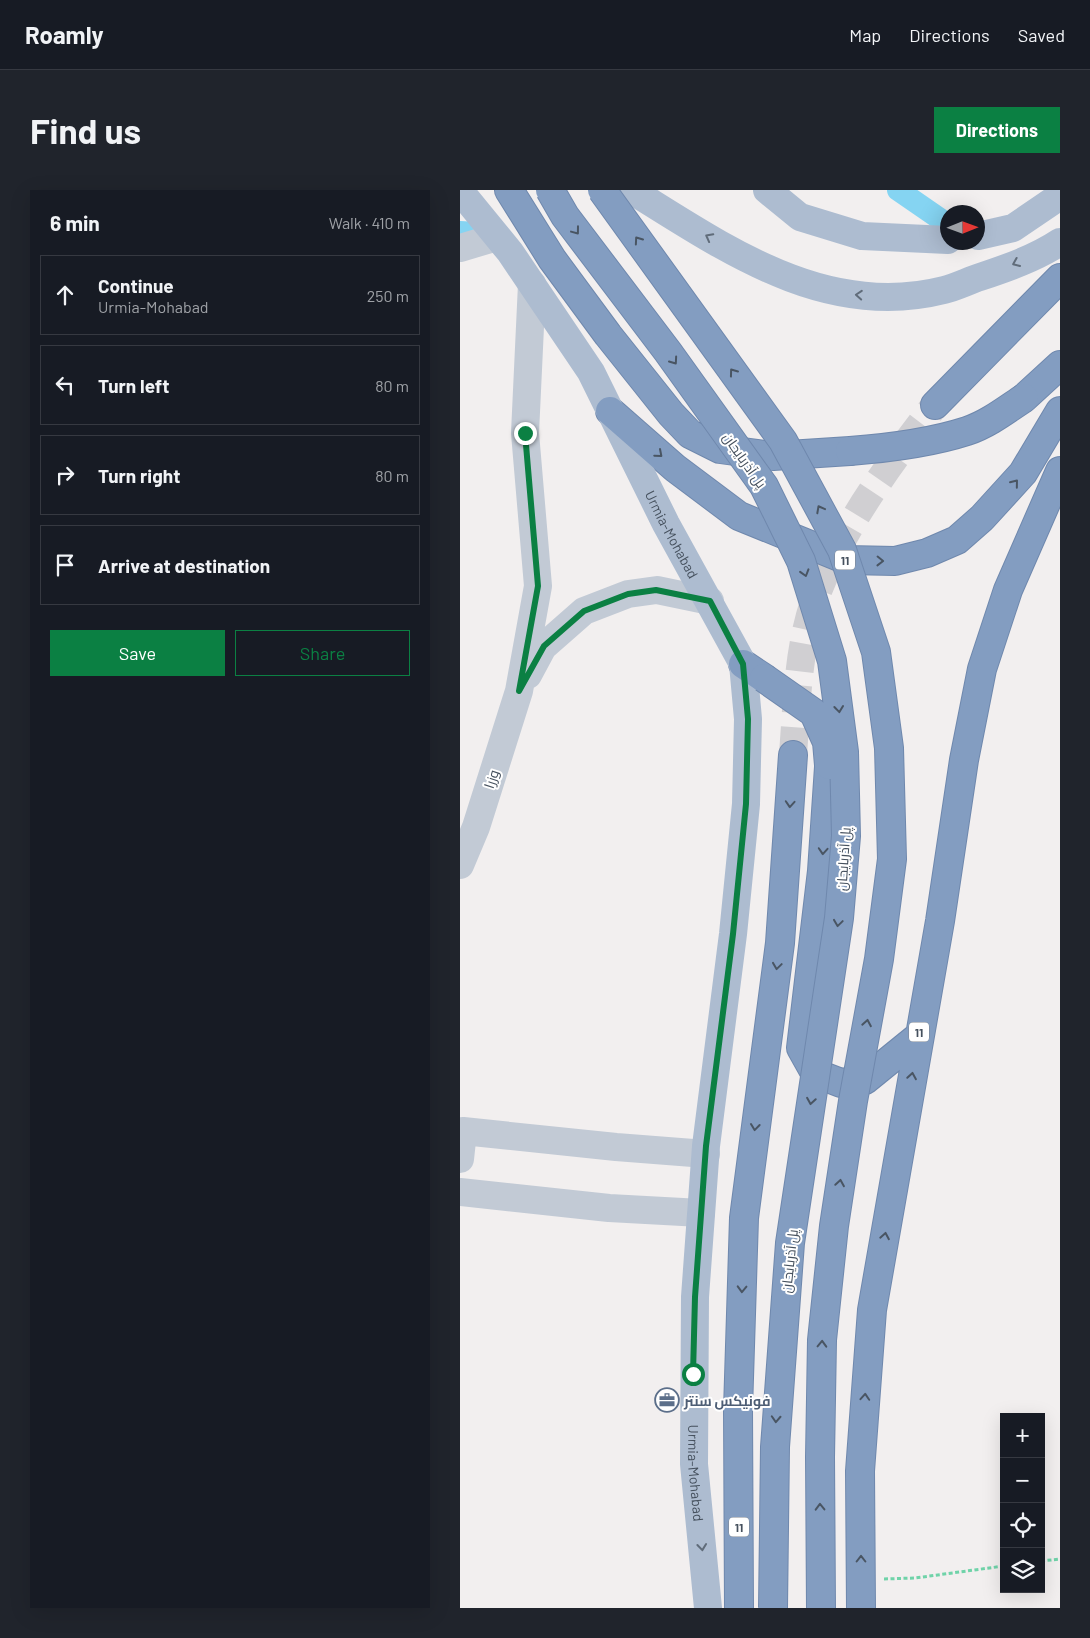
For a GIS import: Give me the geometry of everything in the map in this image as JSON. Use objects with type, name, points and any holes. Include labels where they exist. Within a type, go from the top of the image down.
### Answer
[{"type":"highway","points":[[509,190],[552,259],[650,389],[690,434],[720,449],[774,456],[880,448],[929,440],[968,430],[996,417],[1024,398],[1060,365]]},
{"type":"highway","name":"پل آذربایجان","points":[[550,190],[564,216],[668,352],[764,486],[801,561],[832,661],[844,752],[846,836],[839,918],[790,1243],[775,1447],[773,1608]]},
{"type":"highway","points":[[602,190],[783,441],[842,550],[876,652],[890,748],[892,859],[879,959],[853,1101],[834,1226],[822,1340],[820,1457],[821,1608]]},
{"type":"highway","points":[[936,405],[1060,278]]},
{"type":"highway","name":"11","points":[[610,411],[675,468],[739,516],[847,560],[895,561],[927,554],[957,540],[982,518],[1023,473],[1060,411]]},
{"type":"highway","name":"11","points":[[861,1608],[860,1471],[872,1310],[918,1037],[940,921],[964,760],[982,669],[1008,590],[1060,471]]},
{"type":"highway","points":[[754,671],[814,713],[827,742],[829,767],[822,871],[801,1048],[815,1073],[841,1083],[865,1080],[918,1037]]},
{"type":"highway","name":"11","points":[[739,1608],[738,1410],[744,1218],[780,943],[793,756]]},
{"type":"main road","points":[[631,190],[680,222],[744,256],[802,284],[845,294],[889,297],[943,290],[1002,270],[1060,242]]},
{"type":"main road","points":[[767,190],[800,216],[862,236],[940,240]]},
{"type":"main road","name":"Urmia-Mohabad","points":[[460,192],[510,252],[591,372],[666,524],[710,601],[754,671],[748,719],[746,804],[733,934],[706,1154],[695,1297],[694,1464],[708,1608]]},
{"type":"main road","points":[[985,234],[1013,228],[1056,200]]},
{"type":"street","points":[[460,248],[497,237]]},
{"type":"street","points":[[519,691],[538,586],[525,433],[532,284]]},
{"type":"street","points":[[519,691],[544,646],[584,611],[628,594],[656,590],[710,601]]},
{"type":"street","name":"وزرا","points":[[460,865],[476,827],[519,691]]},
{"type":"street","points":[[460,1159],[463,1131],[616,1148],[706,1154]]},
{"type":"street","points":[[460,1192],[609,1208],[701,1213]]},
{"type":"path","points":[[1045,1561],[1060,1559]]},
{"type":"path","points":[[861,1580],[915,1578],[1000,1567]]},
{"type":"waterway","points":[[898,190],[940,219]]},
{"type":"waterway","points":[[460,232],[492,234]]},
{"type":"tunnel","points":[[793,755],[802,651],[811,610],[818,591],[841,541],[855,517],[886,471],[935,405]]},
{"type":"place","name":"فونیکس سنتر","points":[[667,1400]]},
{"type":"route","points":[[525,433],[538,586],[519,691],[544,646],[584,611],[628,594],[656,590],[710,601],[743,664],[748,719],[746,804],[733,934],[706,1146],[695,1297],[693,1374]]}]
